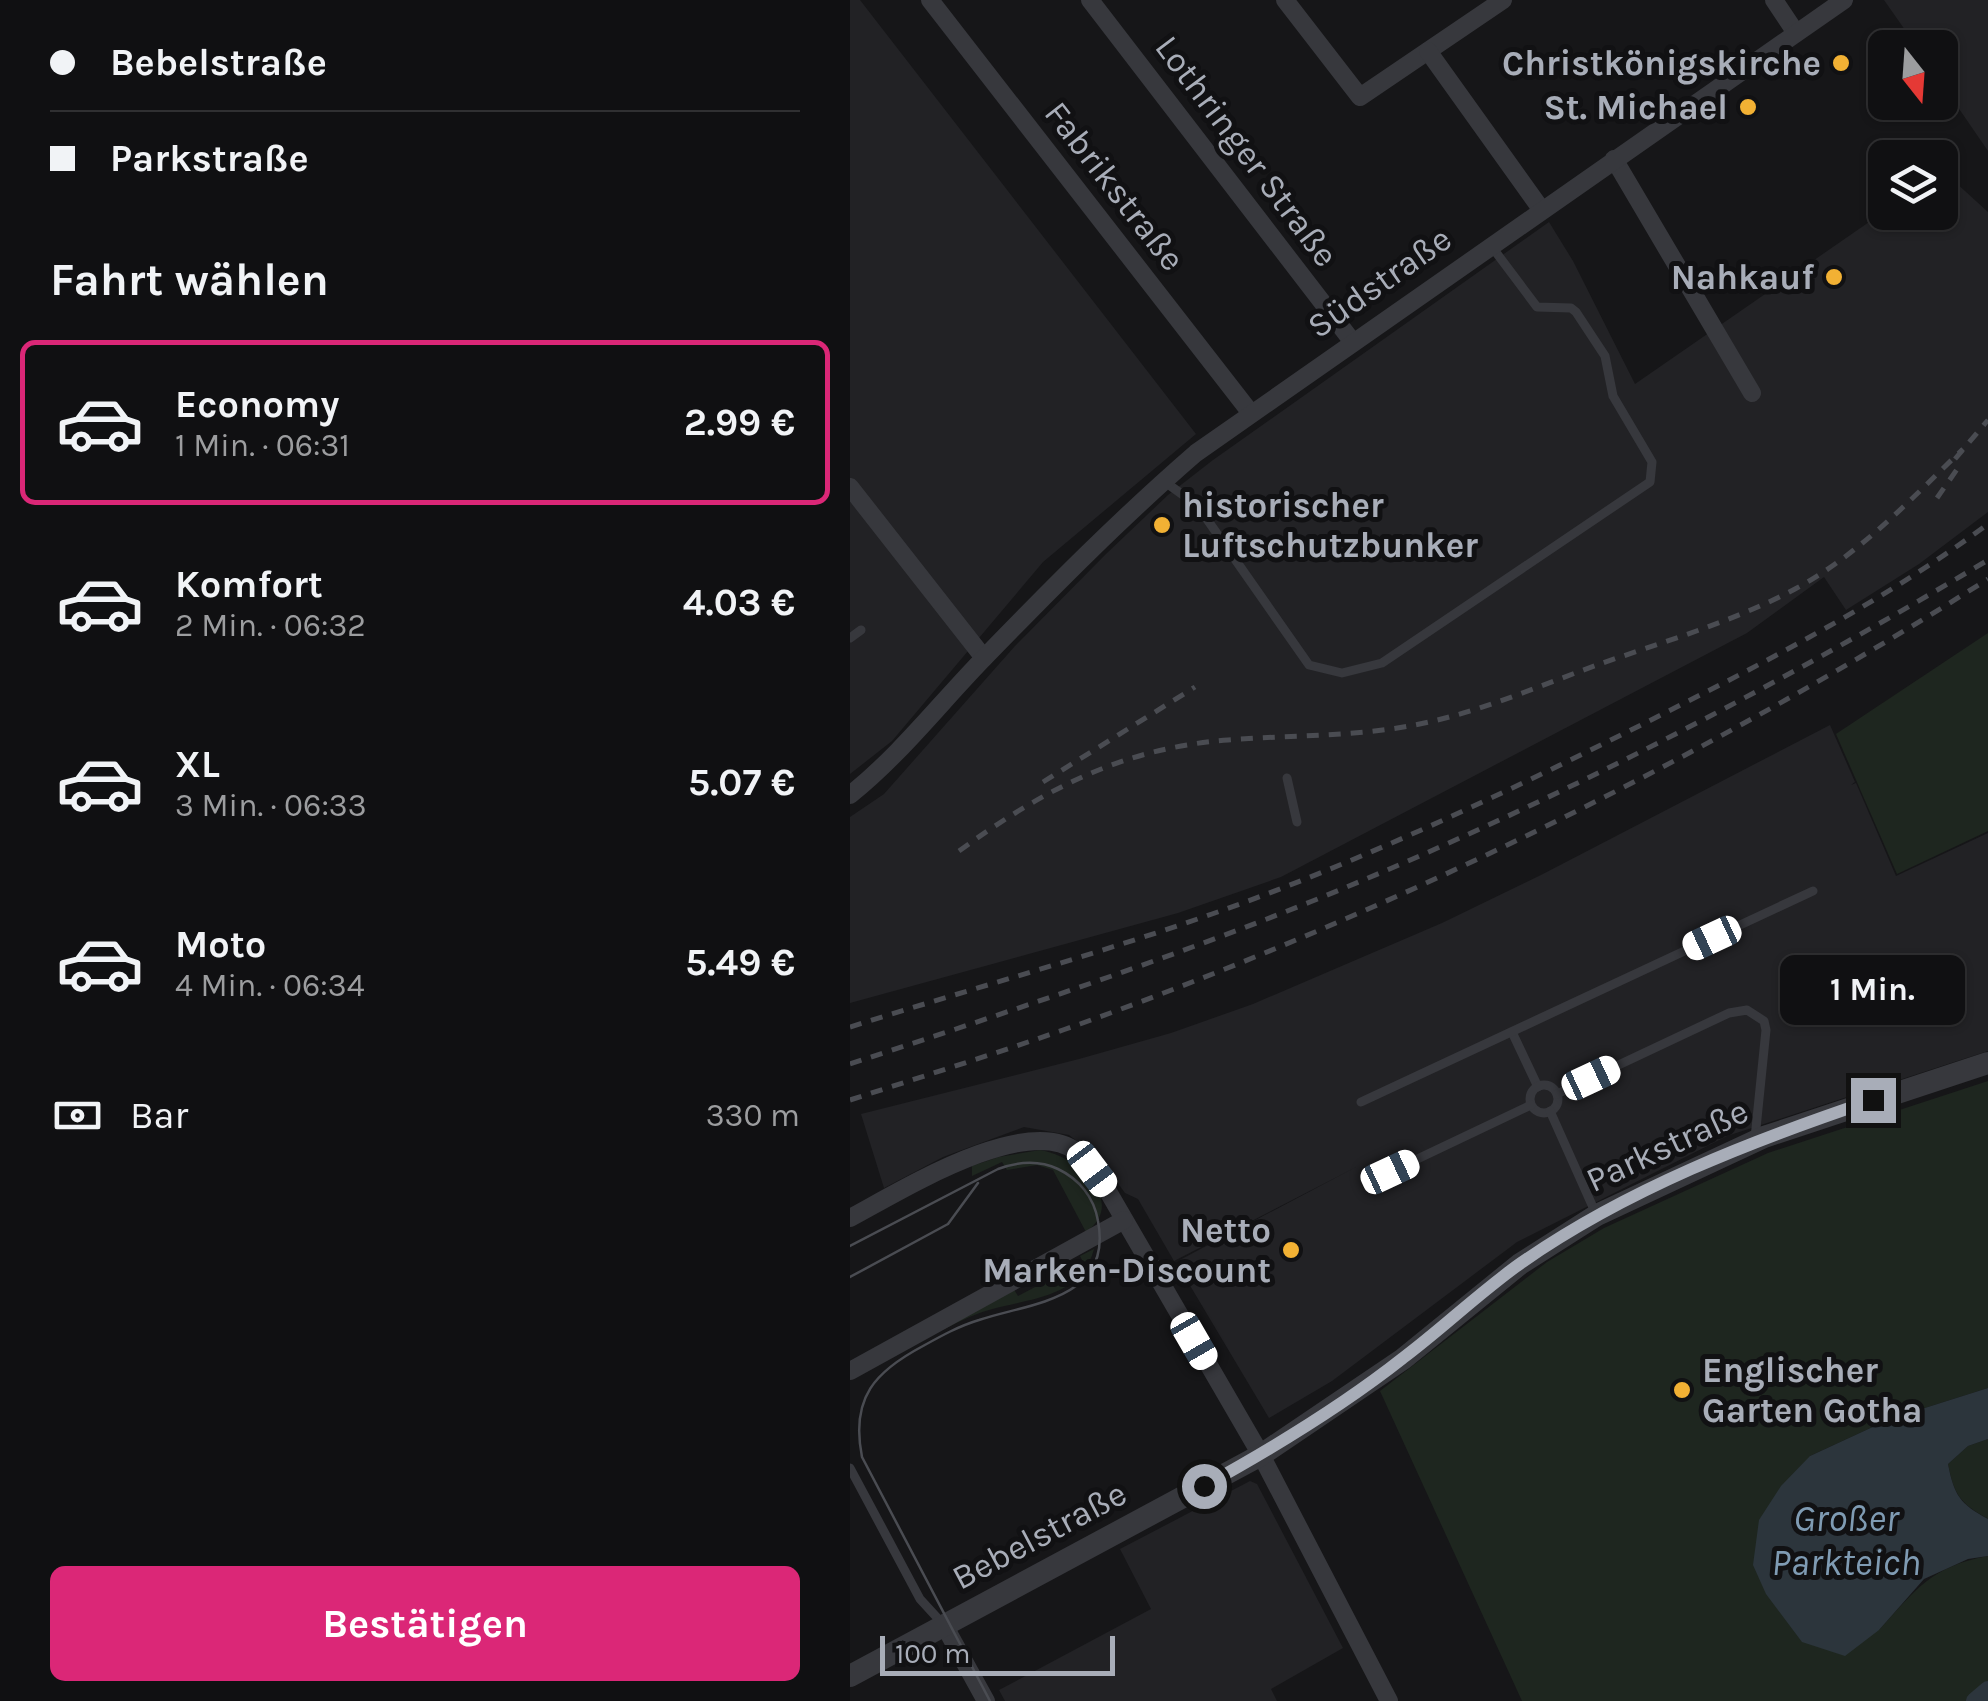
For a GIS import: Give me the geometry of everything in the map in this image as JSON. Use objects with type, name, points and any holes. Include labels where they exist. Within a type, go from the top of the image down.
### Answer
[{"type":"street","name":"Fabrikstraße","points":[[930,0],[1250,412]]},
{"type":"street","name":"Lothringer Straße","points":[[1090,0],[1352,341]]},
{"type":"street","points":[[1285,0],[1360,97],[1504,0]]},
{"type":"street","points":[[1774,0],[1796,33]]},
{"type":"street","name":"Südstraße","points":[[850,795],[907,743],[984,658],[1164,481],[1250,412],[1844,0]]},
{"type":"street","points":[[1428,51],[1540,210]]},
{"type":"street","points":[[1614,159],[1752,392]]},
{"type":"street","points":[[853,498],[984,658]]},
{"type":"street","name":"Parkstraße","points":[[1261,1455],[1402,1359],[1520,1264],[1597,1215],[1755,1141],[1988,1063]]},
{"type":"street","points":[[850,1218],[1000,1147],[1046,1140],[1078,1153],[1106,1188],[1261,1455],[1389,1701]]},
{"type":"street","points":[[850,1371],[1124,1220]]},
{"type":"street","name":"Bebelstraße","points":[[850,1676],[1261,1455]]},
{"type":"street","points":[[944,1625],[986,1701]]},
{"type":"lane","points":[[1164,481],[1198,505],[1309,666],[1342,673],[1382,663],[1650,482],[1652,462],[1613,396],[1605,356],[1576,312],[1571,308],[1537,307],[1490,245]]},
{"type":"lane","points":[[850,638],[861,630]]},
{"type":"lane","points":[[1287,778],[1297,822]]},
{"type":"lane","points":[[1361,1102],[1812,891]]},
{"type":"lane","points":[[1557,1094],[1729,1013],[1747,1010],[1764,1021],[1766,1030],[1755,1141]]},
{"type":"lane","points":[[1512,1032],[1538,1086]]},
{"type":"lane","points":[[1538,1086],[1549,1086],[1557,1094],[1557,1104],[1550,1111],[1541,1112],[1532,1104],[1531,1094],[1538,1086]]},
{"type":"lane","points":[[1390,1172],[1532,1104]]},
{"type":"lane","points":[[1550,1111],[1597,1215]]},
{"type":"lane","points":[[850,1468],[920,1599],[944,1625]]},
{"type":"shaded area","points":[[850,0],[860,0],[1196,434],[1043,562],[892,741],[850,774]]},
{"type":"shaded area","points":[[1884,0],[1988,0],[1988,151],[1958,107],[1958,30],[1905,30]]},
{"type":"shaded area","points":[[1958,185],[1988,212],[1988,512],[1919,564],[1846,610],[1824,577],[1747,633],[1281,877],[1178,913],[850,1003],[850,817],[884,794],[1015,646],[1168,495],[1549,222],[1635,384],[1868,223],[1868,230],[1958,230]]},
{"type":"shaded area","points":[[1988,633],[1988,831],[1897,874],[1836,734]]},
{"type":"shaded area","points":[[1830,725],[1855,782],[1851,785],[1856,783],[1896,876],[1988,833],[1988,1051],[1727,1136],[1517,1242],[1332,1381],[1269,1418],[1176,1262],[1358,1166],[1174,1261],[1138,1199],[1125,1193],[1101,1160],[1069,1135],[1024,1127],[943,1157],[884,1188],[861,1114],[1079,1059],[1253,1004],[1442,923]]},
{"type":"shaded area","name":"Englischer Garten Gotha","points":[[1988,1081],[1988,1388],[1890,1419],[1810,1456],[1879,1630],[1938,1573],[1988,1556],[1988,1701],[1522,1701],[1380,1391],[1547,1262],[1604,1228],[1768,1153]]},
{"type":"shaded area","points":[[1040,1150],[1081,1170],[1100,1194],[1098,1220],[1086,1232],[1053,1170],[1037,1165],[1007,1170],[1002,1162],[972,1176],[972,1166]]},
{"type":"shaded area","points":[[1094,1249],[1078,1278],[1066,1287],[982,1312],[938,1332],[1013,1288],[1018,1296],[1083,1262],[1080,1256]]},
{"type":"shaded area","points":[[1988,1439],[1988,1519],[1960,1497],[1948,1464],[1968,1446]]},
{"type":"shaded area","points":[[1250,1481],[1257,1484],[1343,1648],[1271,1689],[1277,1701],[1005,1701],[999,1690],[1151,1609],[1120,1549]]},
{"type":"water","name":"Großer Parkteich","points":[[1988,1388],[1988,1439],[1968,1446],[1948,1464],[1960,1498],[1988,1519],[1988,1556],[1968,1559],[1924,1579],[1879,1630],[1845,1656],[1802,1642],[1766,1594],[1753,1565],[1759,1520],[1781,1486],[1810,1456],[1890,1419]]},
{"type":"waterway","points":[[1975,1701],[1988,1690]]},
{"type":"tram line","points":[[850,1246],[998,1169],[1020,1164],[1043,1164],[1066,1173],[1084,1190],[1096,1212],[1099,1247],[1093,1267],[1080,1283],[1043,1302],[964,1325],[906,1355],[870,1388],[860,1418],[862,1457],[990,1701]]},
{"type":"tram line","points":[[850,1277],[948,1224],[978,1183]]},
{"type":"railway","points":[[1955,459],[1988,420]]},
{"type":"railway","points":[[959,851],[1053,791],[1153,752],[1228,740],[1364,732],[1433,721],[1504,700],[1747,612],[1795,589],[1841,560],[1884,525],[1963,449]]},
{"type":"railway","points":[[1937,498],[1960,465]]},
{"type":"railway","points":[[850,1027],[1212,914],[1430,826],[1775,656],[1905,581],[1988,524]]},
{"type":"railway","points":[[850,1064],[1204,943],[1492,824],[1744,698],[1988,560]]},
{"type":"railway","points":[[850,1100],[1051,1034],[1198,980],[1431,881],[1659,769],[1881,645],[1988,579]]},
{"type":"railway","points":[[1043,782],[1195,687]]},
{"type":"place","name":"Christkönigskirche","points":[[1841,63]]},
{"type":"place","name":"St. Michael","points":[[1748,107]]},
{"type":"place","name":"Nahkauf","points":[[1834,277]]},
{"type":"place","name":"historischer Luftschutzbunker","points":[[1162,525]]},
{"type":"place","name":"Netto Marken-Discount","points":[[1291,1250]]},
{"type":"place","name":"Englischer Garten Gotha","points":[[1682,1390]]},
{"type":"route","points":[[1204,1486],[1325,1414],[1402,1359],[1520,1264],[1597,1215],[1764,1137],[1873,1100]]}]
